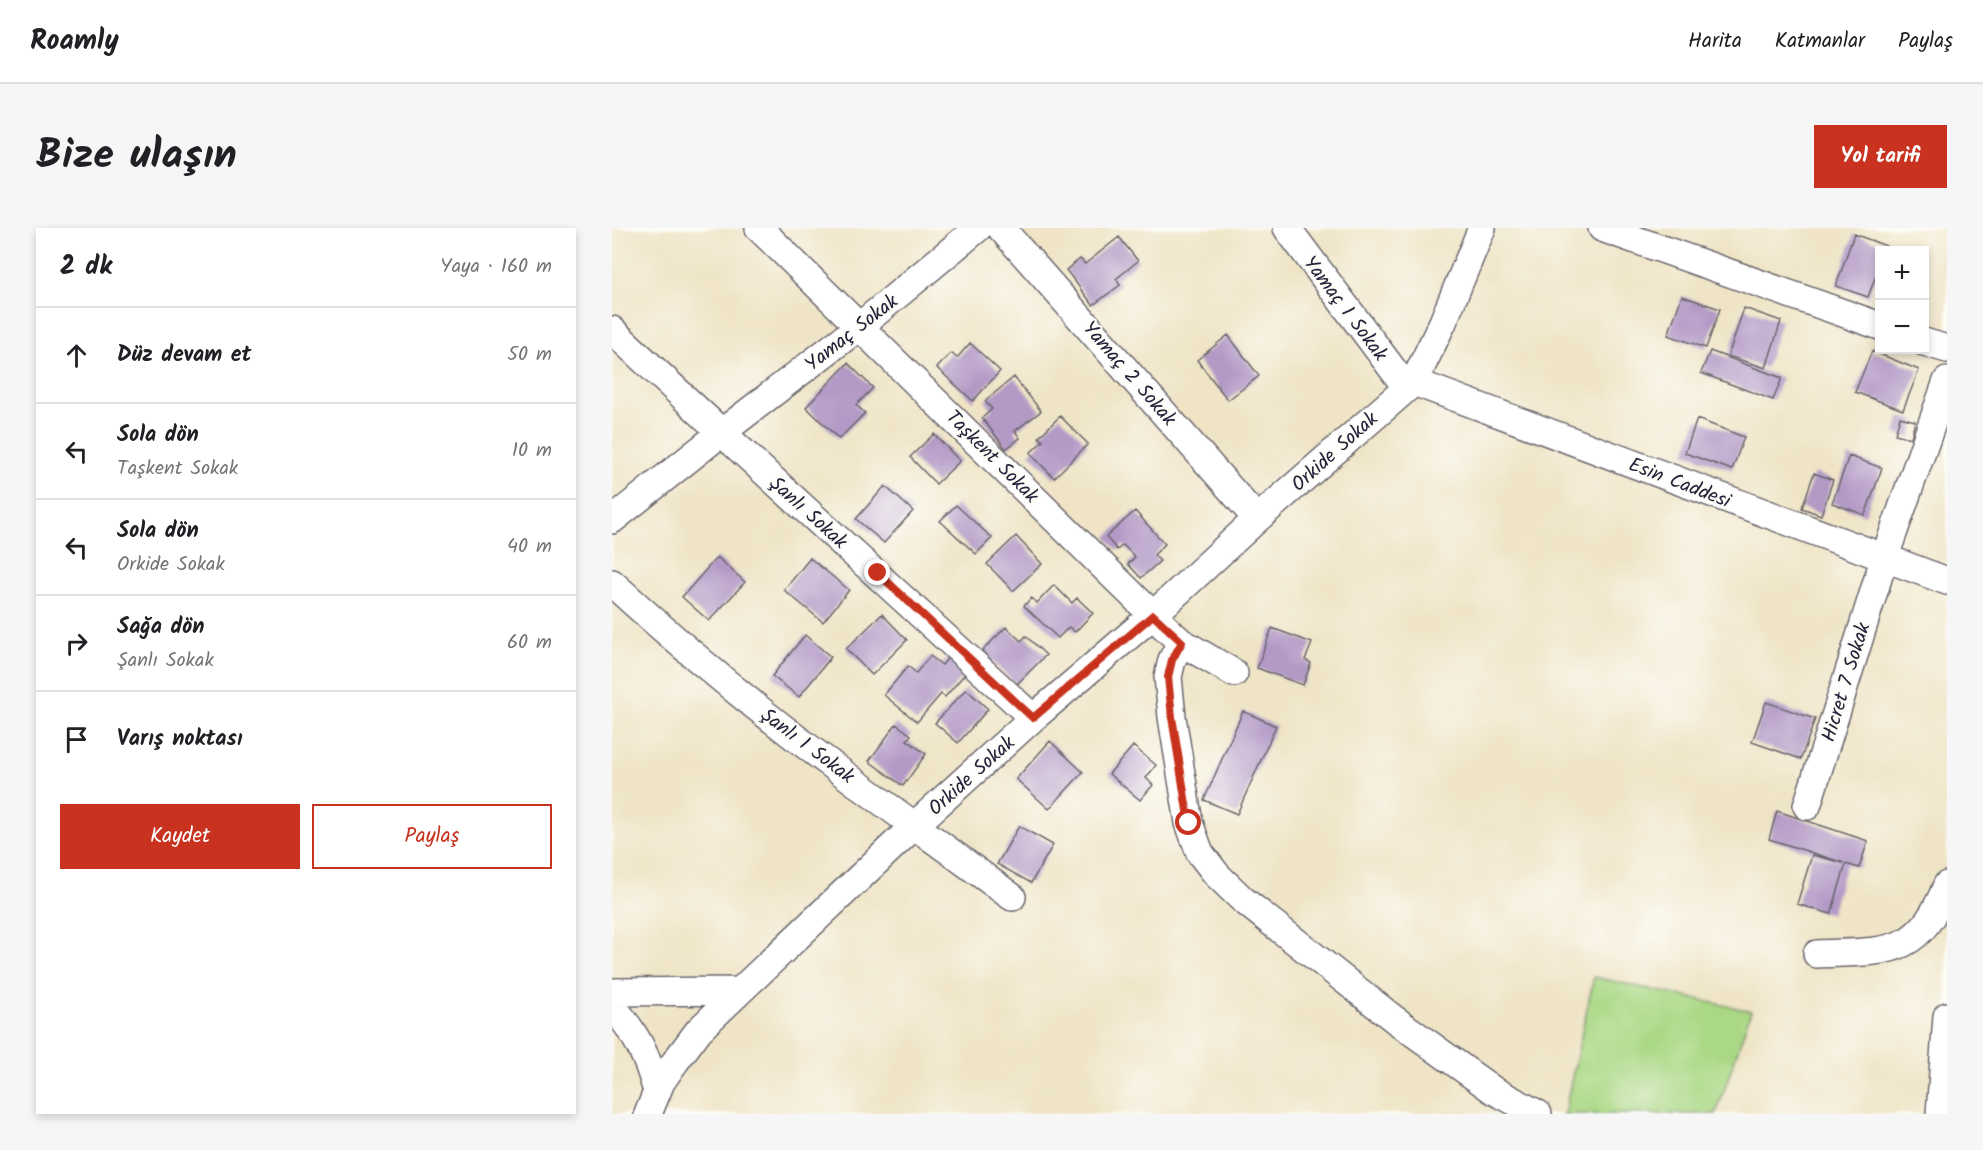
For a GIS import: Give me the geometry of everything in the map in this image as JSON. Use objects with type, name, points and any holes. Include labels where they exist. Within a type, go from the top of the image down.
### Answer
[{"type":"street","name":"Taşkent Sokak","points":[[759,228],[1153,615],[1182,642],[1234,673]]},
{"type":"street","name":"Yamaç Sokak","points":[[612,520],[860,326],[978,228]]},
{"type":"street","name":"Yamaç 2 Sokak","points":[[1001,228],[1257,519]]},
{"type":"street","name":"Yamaç 1 Sokak","points":[[1287,228],[1410,384]]},
{"type":"street","name":"Orkide Sokak","points":[[652,1103],[675,1062],[699,1030],[740,990],[915,825],[1033,718],[1153,615],[1257,519],[1410,384],[1443,322],[1482,228]]},
{"type":"street","points":[[1602,228],[1875,324]]},
{"type":"street","name":"Şanlı Sokak","points":[[612,330],[721,433],[878,573],[1033,718]]},
{"type":"street","points":[[1929,344],[1947,349]]},
{"type":"street","name":"Hicret 7 Sokak","points":[[1807,806],[1884,559],[1947,381]]},
{"type":"street","name":"Esin Caddesi","points":[[1410,384],[1947,581]]},
{"type":"street","name":"Şanlı 1 Sokak","points":[[612,583],[763,712],[835,768],[1012,897]]},
{"type":"street","points":[[1182,642],[1172,660],[1168,677],[1189,823],[1200,853],[1217,875],[1243,900],[1394,1019],[1493,1090],[1538,1114]]},
{"type":"street","points":[[1817,954],[1872,952],[1901,946],[1915,937],[1926,925],[1937,910],[1947,885]]},
{"type":"street","points":[[612,992],[740,990]]},
{"type":"street","points":[[612,1006],[628,1024],[643,1050],[652,1103]]},
{"type":"street","points":[[1940,1114],[1947,1016]]},
{"type":"green space","points":[[1594,977],[1751,1011],[1716,1114],[1564,1114]]},
{"type":"building","points":[[1854,234],[1886,246],[1875,246],[1875,278],[1868,297],[1836,286]]},
{"type":"building","points":[[1119,237],[1138,261],[1116,279],[1120,285],[1093,305],[1066,270],[1080,259],[1085,264]]},
{"type":"building","points":[[1682,296],[1720,309],[1706,348],[1668,335]]},
{"type":"building","points":[[1744,308],[1781,321],[1766,368],[1728,356]]},
{"type":"building","points":[[1228,335],[1259,376],[1228,400],[1197,360]]},
{"type":"building","points":[[970,343],[1000,371],[973,401],[937,368],[951,353],[957,358]]},
{"type":"building","points":[[1710,351],[1782,378],[1773,400],[1701,373]]},
{"type":"building","points":[[1872,351],[1919,370],[1903,410],[1855,392]]},
{"type":"building","points":[[848,363],[873,388],[856,405],[865,413],[839,439],[806,407]]},
{"type":"building","points":[[1014,377],[1041,411],[1015,431],[1020,438],[1006,449],[982,418],[992,409],[985,401]]},
{"type":"building","points":[[1060,416],[1088,444],[1054,478],[1030,453],[1043,441],[1039,437]]},
{"type":"building","points":[[1900,417],[1915,421],[1911,438],[1895,434]]},
{"type":"building","points":[[1697,419],[1744,437],[1732,470],[1685,453]]},
{"type":"building","points":[[934,434],[960,461],[936,484],[910,457]]},
{"type":"building","points":[[1849,456],[1882,468],[1865,515],[1832,503]]},
{"type":"building","points":[[1814,473],[1833,480],[1821,515],[1802,508]]},
{"type":"building","points":[[885,486],[913,511],[884,543],[856,519]]},
{"type":"building","points":[[956,505],[992,538],[976,554],[940,521]]},
{"type":"building","points":[[1135,511],[1165,544],[1154,555],[1160,561],[1141,578],[1128,564],[1135,557],[1123,545],[1117,550],[1106,537]]},
{"type":"building","points":[[1016,536],[1042,564],[1013,591],[987,564]]},
{"type":"building","points":[[717,557],[745,582],[709,621],[682,597]]},
{"type":"building","points":[[810,558],[849,590],[823,622],[784,590]]},
{"type":"building","points":[[1054,585],[1072,603],[1077,598],[1093,613],[1075,632],[1069,627],[1058,638],[1024,606],[1031,598],[1037,603]]},
{"type":"building","points":[[882,614],[907,640],[872,675],[846,649]]},
{"type":"building","points":[[1006,627],[1021,641],[1026,636],[1046,655],[1016,685],[982,651]]},
{"type":"building","points":[[1272,628],[1312,643],[1305,660],[1311,663],[1303,685],[1257,668]]},
{"type":"building","points":[[805,635],[831,657],[799,697],[772,676]]},
{"type":"building","points":[[951,654],[969,669],[945,697],[941,694],[917,722],[884,695],[908,666],[916,673],[930,656],[942,665]]},
{"type":"building","points":[[966,689],[988,709],[958,743],[935,723]]},
{"type":"building","points":[[1766,702],[1815,719],[1801,759],[1752,742]]},
{"type":"building","points":[[1243,711],[1276,726],[1237,814],[1204,800]]},
{"type":"building","points":[[896,724],[911,735],[907,740],[926,754],[903,786],[869,761]]},
{"type":"building","points":[[1050,741],[1083,772],[1049,809],[1016,779]]},
{"type":"building","points":[[1133,746],[1156,765],[1146,778],[1153,785],[1140,800],[1109,774]]},
{"type":"building","points":[[1777,811],[1868,841],[1859,868],[1846,864],[1831,914],[1797,904],[1812,855],[1844,863],[1769,839]]},
{"type":"building","points":[[1019,826],[1053,845],[1031,883],[997,864]]},
{"type":"route","points":[[878,573],[1033,718],[1153,615],[1182,642],[1172,660],[1168,677],[1189,823]]}]
